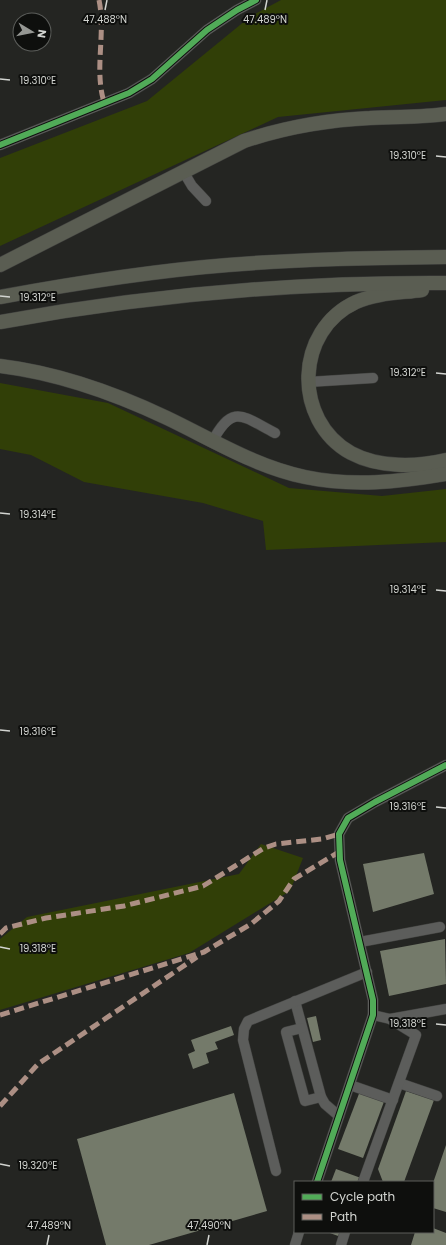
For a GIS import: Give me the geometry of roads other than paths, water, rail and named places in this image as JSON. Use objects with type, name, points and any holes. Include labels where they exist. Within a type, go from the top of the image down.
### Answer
[{"type":"highway","points":[[0,265],[244,141],[287,128],[340,120],[446,114]]},
{"type":"highway","points":[[0,296],[82,282],[181,270],[310,260],[446,258]]},
{"type":"highway","points":[[0,322],[84,307],[184,295],[306,285],[369,282],[446,283]]},
{"type":"highway","points":[[446,286],[370,297],[356,302],[330,320],[315,343],[311,355],[308,382],[313,407],[320,421],[340,446],[351,453],[364,458],[397,465],[419,464],[446,460]]},
{"type":"highway","points":[[0,366],[56,376],[107,393],[168,419],[212,442],[265,466],[324,480],[347,483],[381,483],[446,474]]},
{"type":"street","points":[[0,145],[129,93],[152,79],[207,30],[237,10],[256,0]]},
{"type":"street","points":[[183,171],[192,186],[206,200]]},
{"type":"street","points":[[308,382],[373,378]]},
{"type":"street","points":[[212,442],[222,424],[233,417],[243,417],[275,433]]},
{"type":"street","points":[[316,1181],[373,1015],[373,1000],[340,860],[339,834],[348,818],[375,802],[446,765]]},
{"type":"street","points":[[360,942],[440,927]]},
{"type":"street","points":[[276,1171],[243,1040],[244,1029],[248,1021],[366,972]]},
{"type":"street","points":[[295,1001],[321,1097],[325,1104],[339,1116]]},
{"type":"street","points":[[390,1019],[446,1010]]},
{"type":"street","points":[[363,1181],[416,1035],[390,1019],[373,1015]]},
{"type":"street","points":[[302,1028],[286,1032],[305,1101],[321,1097]]},
{"type":"street","points":[[399,1083],[437,1096]]},
{"type":"street","points":[[350,1085],[393,1100]]},
{"type":"street","points":[[295,1245],[299,1233]]},
{"type":"street","points":[[341,1245],[345,1233]]}]
